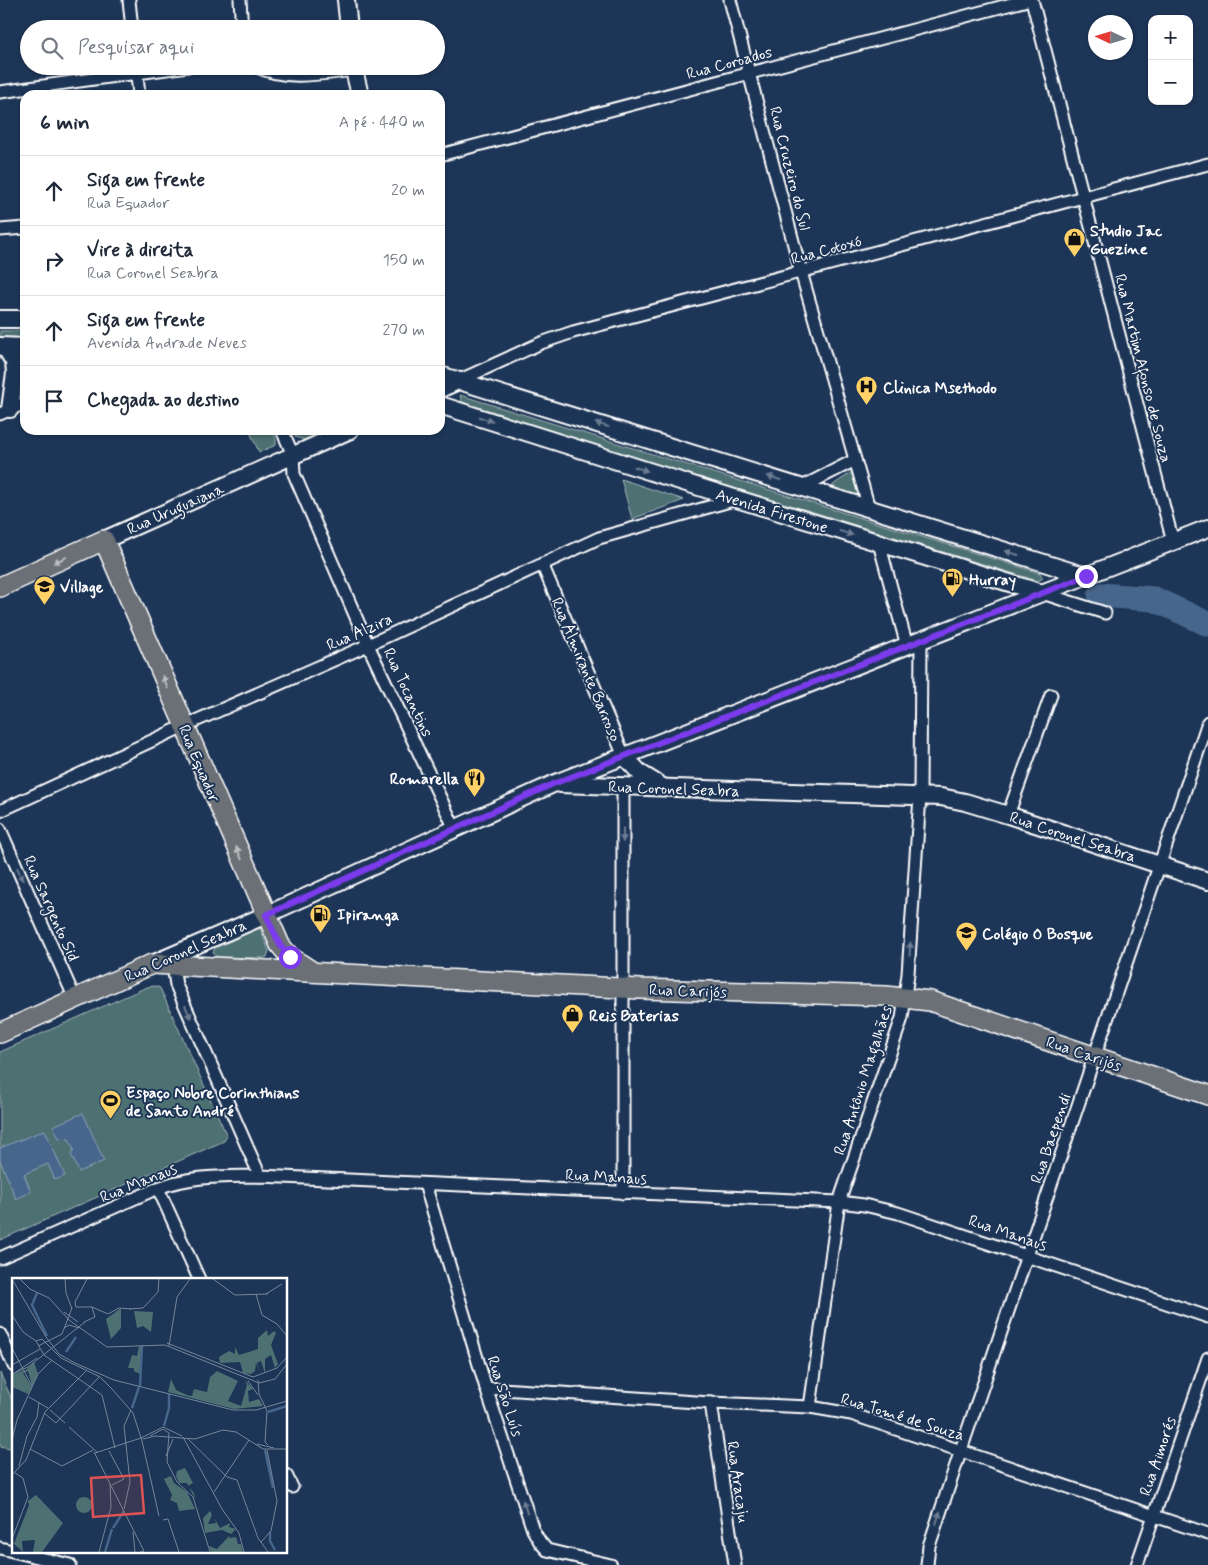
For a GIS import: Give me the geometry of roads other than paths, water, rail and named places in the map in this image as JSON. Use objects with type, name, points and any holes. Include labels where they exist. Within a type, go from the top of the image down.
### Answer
[{"type":"main road","points":[[346,0],[348,20]]},
{"type":"main road","points":[[356,75],[359,90]]},
{"type":"main road","points":[[0,319],[20,319]]},
{"type":"main road","points":[[3,346],[20,347]]},
{"type":"main road","points":[[3,346],[14,362],[12,409]]},
{"type":"main road","name":"Avenida Firestone","points":[[445,377],[1086,576]]},
{"type":"main road","points":[[445,387],[458,381]]},
{"type":"main road","name":"Avenida Firestone","points":[[445,406],[737,500],[1042,593]]},
{"type":"main road","name":"Rua Uruguaiana","points":[[0,587],[339,435]]},
{"type":"main road","points":[[553,784],[1208,528]]},
{"type":"main road","name":"Rua Equador","points":[[104,540],[280,945],[290,957],[314,973]]},
{"type":"main road","name":"Rua Almirante Barroso","points":[[624,756],[640,773],[663,787]]},
{"type":"main road","name":"Rua Coronel Seabra","points":[[0,1033],[266,915],[553,784],[940,797],[965,802],[1008,815],[1208,881]]},
{"type":"main road","points":[[255,970],[274,960],[280,945]]},
{"type":"main road","name":"Rua Carijós","points":[[152,964],[622,988],[905,997],[930,1002],[1208,1095]]},
{"type":"street","points":[[129,0],[131,20]]},
{"type":"street","points":[[240,0],[241,20]]},
{"type":"street","name":"Rua Cruzeiro do Sul","points":[[730,0],[801,272],[869,508]]},
{"type":"street","name":"Rua Coroados","points":[[445,153],[1027,0]]},
{"type":"street","name":"Rua Martim Afonso de Souza","points":[[1032,0],[1173,542]]},
{"type":"street","points":[[0,92],[105,75]]},
{"type":"street","points":[[136,75],[138,90]]},
{"type":"street","name":"Rua Cotoxó","points":[[458,381],[561,335],[1208,164]]},
{"type":"street","points":[[0,230],[20,228]]},
{"type":"street","name":"Rua Tocantins","points":[[284,435],[293,455],[294,474],[368,645],[455,829]]},
{"type":"street","points":[[802,487],[855,460]]},
{"type":"street","name":"Rua Alzira","points":[[0,811],[184,726],[368,645],[599,538],[737,500]]},
{"type":"street","points":[[878,543],[914,643]]},
{"type":"street","name":"Rua Almirante Barroso","points":[[542,564],[624,756]]},
{"type":"street","name":"Avenida Firestone","points":[[1042,593],[1105,613]]},
{"type":"street","name":"Rua Antônio Magalhães","points":[[810,1407],[839,1202],[902,1018],[905,997],[920,796],[914,643]]},
{"type":"street","points":[[1008,815],[1050,695]]},
{"type":"street","name":"Rua Baependi","points":[[927,1565],[929,1546],[961,1450],[1208,722]]},
{"type":"street","points":[[623,787],[623,1193]]},
{"type":"street","name":"Rua Sargento Sid","points":[[0,829],[75,999]]},
{"type":"street","points":[[173,966],[176,985],[260,1176]]},
{"type":"street","name":"Rua Manaus","points":[[0,1258],[158,1188],[189,1179],[260,1176],[839,1202],[898,1212],[1208,1317]]},
{"type":"street","name":"Rua São Luís","points":[[425,1184],[486,1388],[526,1512],[540,1542],[547,1550],[554,1553],[611,1565]]},
{"type":"street","points":[[158,1188],[199,1278]]},
{"type":"street","points":[[0,1334],[12,1361]]},
{"type":"street","name":"Rua Aimorés","points":[[1137,1565],[1208,1358]]},
{"type":"street","name":"Rua Tomé de Souza","points":[[486,1388],[712,1403],[810,1407],[852,1414],[1208,1534]]},
{"type":"street","name":"Rua Aracaju","points":[[712,1403],[734,1565]]},
{"type":"street","points":[[288,1479],[292,1487]]},
{"type":"street","points":[[14,1552],[70,1565]]},
{"type":"water","points":[[83,1113],[104,1161],[79,1172],[71,1154],[74,1150],[69,1139],[59,1138],[53,1126]]},
{"type":"water","points":[[45,1130],[65,1176],[55,1180],[48,1164],[24,1174],[31,1192],[16,1199],[0,1160],[0,1148]]},
{"type":"waterway","points":[[1100,595],[1154,599],[1208,624]]},
{"type":"place","name":"Studio Jac Guezine","points":[[1074,258]]},
{"type":"place","name":"Clinica Msethodo","points":[[867,406]]},
{"type":"place","name":"Hurray","points":[[953,598]]},
{"type":"place","name":"Village","points":[[44,605]]},
{"type":"place","name":"Romarella","points":[[475,797]]},
{"type":"place","name":"Ipiranga","points":[[321,933]]},
{"type":"place","name":"Colégio O Bosque","points":[[966,952]]},
{"type":"place","name":"Reis Baterias","points":[[573,1034]]},
{"type":"place","name":"Espaço Nobre Corinthians de Santo André","points":[[110,1120]]}]
